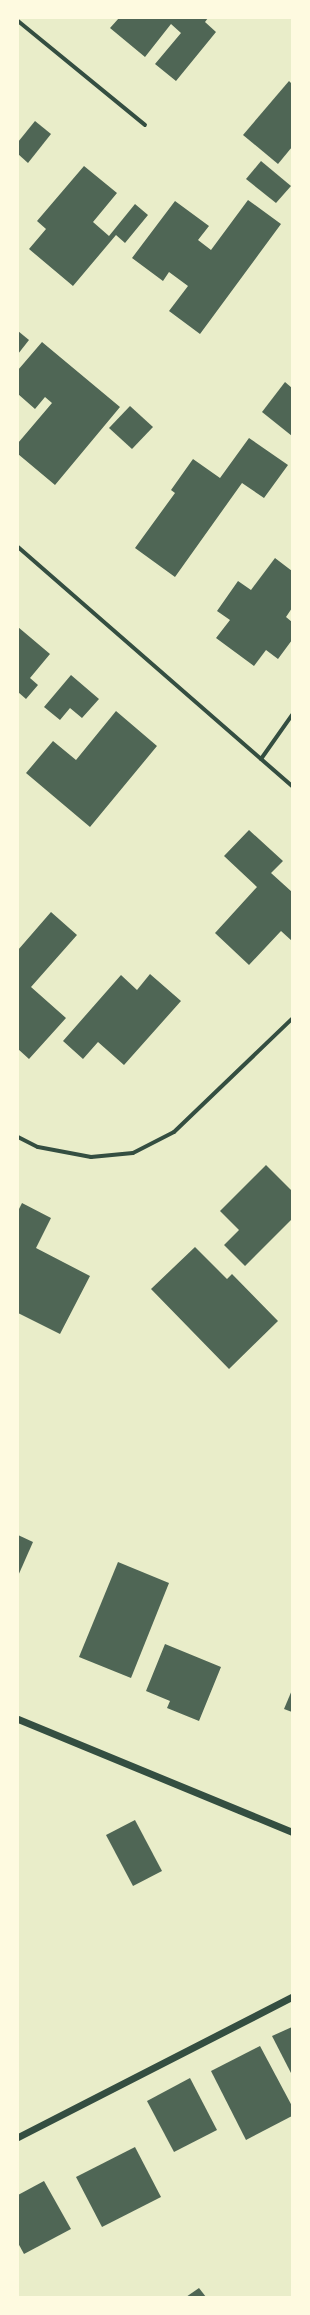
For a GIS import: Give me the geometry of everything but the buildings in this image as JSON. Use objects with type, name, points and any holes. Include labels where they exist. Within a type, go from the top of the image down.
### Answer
[{"type":"street","points":[[18,21],[145,125]]},
{"type":"street","points":[[18,547],[292,786]]},
{"type":"street","points":[[261,758],[292,715]]},
{"type":"street","points":[[18,1137],[38,1147],[91,1157],[133,1153],[174,1132],[292,1020]]},
{"type":"street","points":[[18,1719],[292,1832]]},
{"type":"street","points":[[18,2137],[292,1997]]}]
